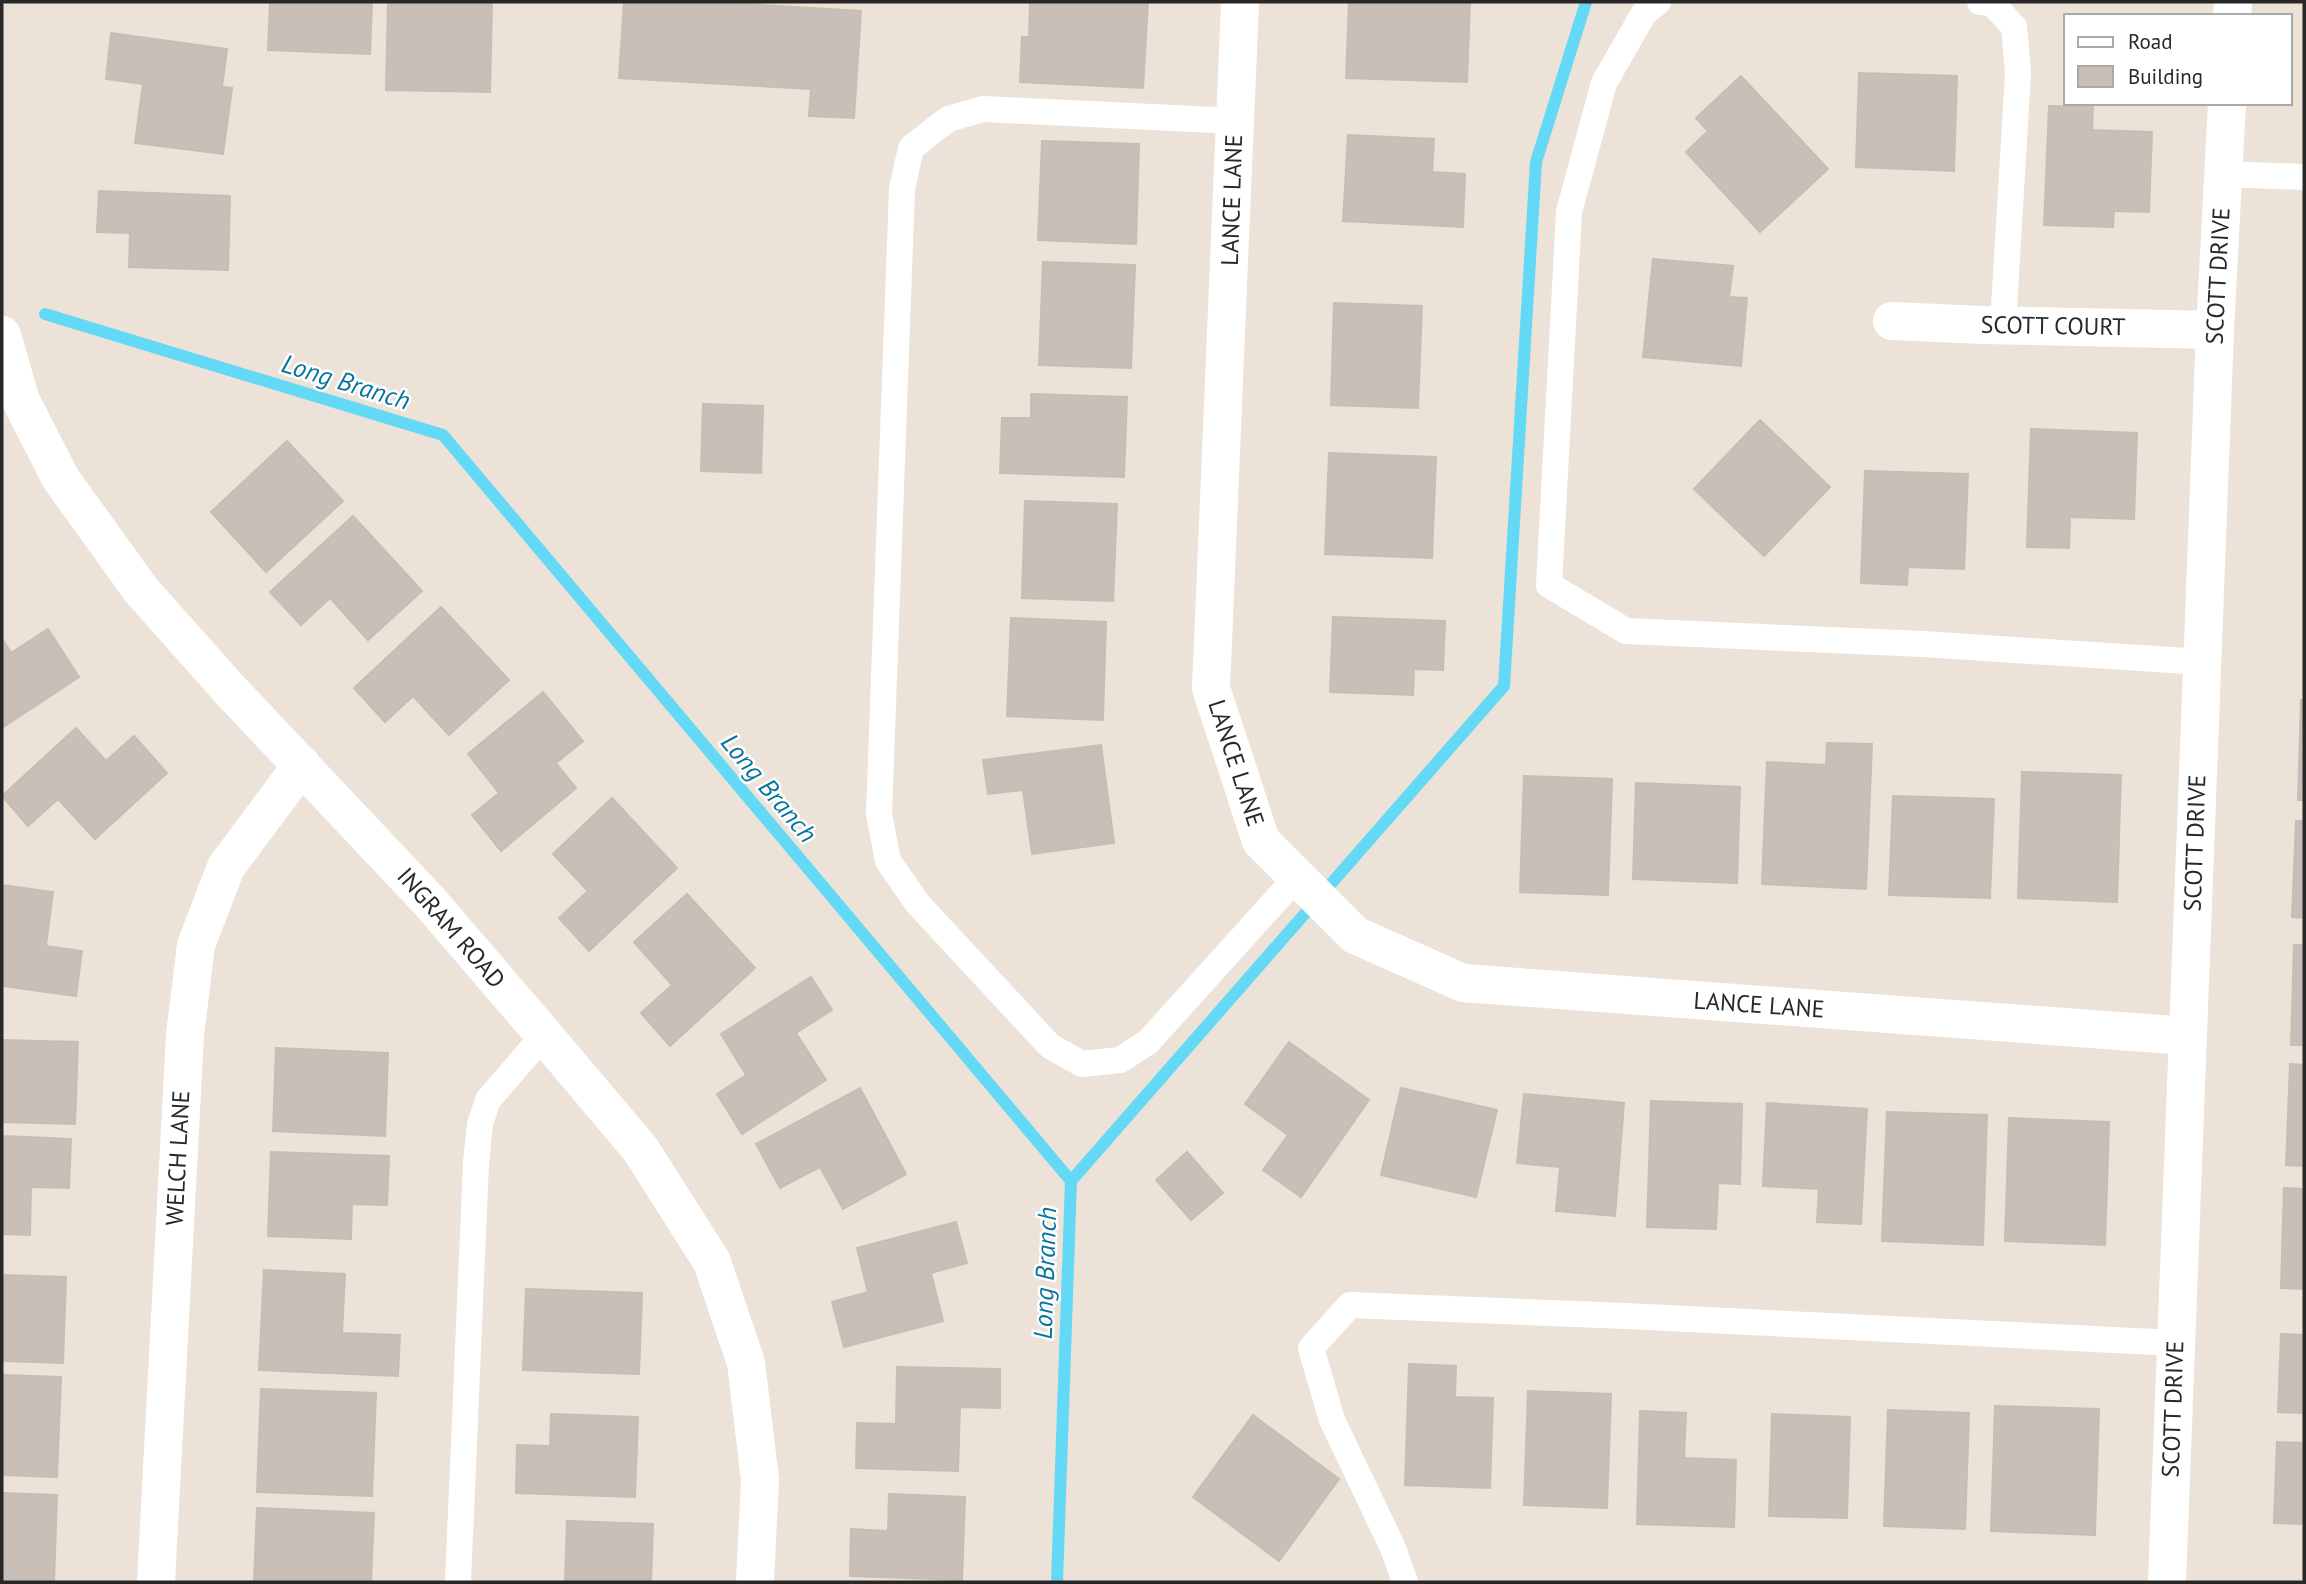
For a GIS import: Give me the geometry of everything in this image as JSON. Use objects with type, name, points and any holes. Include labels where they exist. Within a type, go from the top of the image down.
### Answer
[{"type":"street","name":"LANCE LANE","points":[[1240,2],[1211,688],[1261,841],[1355,935],[1463,983],[2188,1036]]},
{"type":"street","name":"SCOTT DRIVE","points":[[2166,1582],[2215,330],[2227,105]]},
{"type":"street","name":"SCOTT COURT","points":[[1892,321],[2215,330]]},
{"type":"street","name":"INGRAM ROAD","points":[[2,335],[21,401],[61,478],[141,590],[229,689],[429,901],[544,1035],[641,1150],[712,1262],[746,1363],[760,1480],[755,1582]]},
{"type":"street","name":"WELCH LANE","points":[[156,1582],[185,1035],[196,945],[226,867],[302,765]]},
{"type":"lane","points":[[1658,2],[1644,12],[1604,83],[1569,212],[1549,585],[1626,631],[1923,643],[2202,662]]},
{"type":"lane","points":[[1980,2],[1992,3],[2014,27],[2018,73],[2003,325]]},
{"type":"lane","points":[[1236,121],[983,109],[948,119],[911,148],[902,189],[878,814],[888,861],[918,904],[1050,1046],[1082,1064],[1119,1060],[1148,1042],[1297,877]]},
{"type":"lane","points":[[2223,174],[2304,177]]},
{"type":"lane","points":[[458,1582],[476,1163],[480,1124],[488,1100],[502,1080],[544,1035]]},
{"type":"lane","points":[[1405,1582],[1393,1548],[1332,1420],[1311,1348],[1350,1305],[2176,1343]]},
{"type":"building","points":[[270,2],[372,2],[370,54],[268,50]]},
{"type":"building","points":[[388,2],[492,2],[490,92],[386,90]]},
{"type":"building","points":[[624,2],[713,2],[861,11],[854,118],[809,116],[811,89],[619,78]]},
{"type":"building","points":[[1030,2],[1148,2],[1143,88],[1020,82],[1022,37],[1029,37]]},
{"type":"building","points":[[1349,2],[1470,2],[1467,82],[1346,78]]},
{"type":"building","points":[[111,33],[227,49],[222,87],[232,88],[223,154],[135,143],[143,84],[106,79]]},
{"type":"building","points":[[1859,73],[1957,76],[1954,171],[1856,167]]},
{"type":"building","points":[[1741,76],[1828,169],[1760,232],[1686,152],[1708,131],[1696,118]]},
{"type":"building","points":[[2049,106],[2093,107],[2092,130],[2152,132],[2149,212],[2114,211],[2113,227],[2044,225]]},
{"type":"building","points":[[1348,135],[1434,139],[1432,172],[1465,174],[1463,227],[1343,221]]},
{"type":"building","points":[[1042,141],[1139,144],[1136,244],[1038,240]]},
{"type":"building","points":[[99,191],[230,196],[228,270],[129,267],[130,233],[97,232]]},
{"type":"building","points":[[1653,259],[1733,266],[1729,297],[1747,298],[1741,366],[1643,357]]},
{"type":"building","points":[[1043,262],[1135,265],[1131,368],[1039,365]]},
{"type":"building","points":[[1334,303],[1422,306],[1418,408],[1331,405]]},
{"type":"building","points":[[1031,394],[1127,397],[1124,477],[1000,473],[1002,418],[1031,418]]},
{"type":"building","points":[[703,404],[763,406],[761,473],[701,471]]},
{"type":"building","points":[[1760,420],[1830,487],[1764,556],[1694,489]]},
{"type":"building","points":[[2031,429],[2137,433],[2134,519],[2070,517],[2069,548],[2027,547]]},
{"type":"building","points":[[287,441],[343,501],[266,572],[211,512]]},
{"type":"building","points":[[1329,453],[1436,457],[1432,558],[1325,554]]},
{"type":"building","points":[[1865,471],[1968,474],[1964,569],[1908,567],[1907,585],[1861,583]]},
{"type":"building","points":[[1025,501],[1117,504],[1113,601],[1022,598]]},
{"type":"building","points":[[353,516],[422,591],[368,640],[330,598],[301,625],[270,592]]},
{"type":"building","points":[[441,607],[509,680],[449,735],[413,696],[385,722],[354,688]]},
{"type":"building","points":[[1333,617],[1445,621],[1443,670],[1414,669],[1413,695],[1330,692]]},
{"type":"building","points":[[1011,618],[1106,622],[1103,720],[1007,716]]},
{"type":"building","points":[[48,629],[79,677],[2,728],[2,638],[11,653]]},
{"type":"building","points":[[543,692],[583,741],[556,763],[576,788],[501,851],[472,815],[499,793],[468,754]]},
{"type":"building","points":[[2301,700],[2304,700],[2304,800],[2298,800]]},
{"type":"building","points":[[76,728],[106,761],[134,736],[167,773],[95,839],[58,799],[28,826],[2,796]]},
{"type":"building","points":[[1827,743],[1872,744],[1866,889],[1762,884],[1767,762],[1826,765]]},
{"type":"building","points":[[1101,745],[1114,843],[1032,854],[1023,790],[988,794],[983,760]]},
{"type":"building","points":[[2022,772],[2121,775],[2117,902],[2018,898]]},
{"type":"building","points":[[1524,776],[1612,779],[1608,895],[1520,892]]},
{"type":"building","points":[[1636,783],[1740,787],[1737,883],[1633,879]]},
{"type":"building","points":[[1893,796],[1994,799],[1990,898],[1889,895]]},
{"type":"building","points":[[612,798],[677,868],[589,951],[559,918],[588,891],[553,854]]},
{"type":"building","points":[[2296,821],[2304,821],[2304,918],[2292,917]]},
{"type":"building","points":[[2,885],[53,892],[46,946],[82,951],[76,996],[2,986]]},
{"type":"building","points":[[687,894],[755,968],[670,1046],[641,1013],[672,985],[634,942]]},
{"type":"building","points":[[2294,945],[2304,945],[2304,1045],[2291,1045]]},
{"type":"building","points":[[811,977],[832,1010],[796,1033],[826,1080],[742,1134],[717,1094],[746,1075],[721,1034]]},
{"type":"building","points":[[2,1040],[78,1042],[75,1124],[2,1122]]},
{"type":"building","points":[[1289,1042],[1369,1100],[1301,1197],[1263,1170],[1288,1135],[1245,1104]]},
{"type":"building","points":[[276,1048],[388,1053],[385,1136],[273,1131]]},
{"type":"building","points":[[2290,1064],[2304,1065],[2304,1166],[2286,1165]]},
{"type":"building","points":[[860,1088],[906,1174],[843,1209],[820,1167],[780,1188],[756,1144]]},
{"type":"building","points":[[1401,1088],[1497,1110],[1476,1197],[1381,1175]]},
{"type":"building","points":[[1524,1094],[1624,1103],[1615,1216],[1556,1211],[1560,1167],[1517,1163]]},
{"type":"building","points":[[1651,1101],[1742,1104],[1740,1184],[1718,1183],[1716,1229],[1647,1227]]},
{"type":"building","points":[[1767,1103],[1867,1109],[1861,1224],[1817,1222],[1819,1189],[1763,1186]]},
{"type":"building","points":[[1887,1112],[1987,1115],[1983,1245],[1882,1241]]},
{"type":"building","points":[[2009,1118],[2109,1122],[2105,1245],[2005,1241]]},
{"type":"building","points":[[2,1136],[71,1139],[69,1188],[31,1187],[30,1235],[2,1234]]},
{"type":"building","points":[[271,1152],[389,1156],[387,1205],[352,1204],[351,1239],[268,1236]]},
{"type":"building","points":[[1187,1152],[1223,1193],[1191,1220],[1156,1180]]},
{"type":"building","points":[[2284,1188],[2304,1189],[2304,1289],[2281,1288]]},
{"type":"building","points":[[956,1222],[967,1263],[931,1273],[943,1321],[844,1347],[832,1302],[868,1292],[857,1248]]},
{"type":"building","points":[[264,1270],[345,1274],[342,1333],[400,1335],[398,1376],[259,1370]]},
{"type":"building","points":[[2,1275],[66,1277],[63,1363],[2,1361]]},
{"type":"building","points":[[526,1289],[642,1293],[639,1374],[523,1370]]},
{"type":"building","points":[[2281,1334],[2304,1335],[2304,1413],[2278,1412]]},
{"type":"building","points":[[1409,1364],[1456,1366],[1455,1397],[1493,1398],[1490,1488],[1405,1485]]},
{"type":"building","points":[[897,1367],[1000,1369],[1000,1408],[960,1407],[958,1471],[856,1468],[857,1423],[896,1424]]},
{"type":"building","points":[[2,1375],[61,1377],[57,1477],[2,1475]]},
{"type":"building","points":[[261,1389],[376,1393],[372,1496],[257,1492]]},
{"type":"building","points":[[1528,1391],[1611,1394],[1607,1508],[1524,1505]]},
{"type":"building","points":[[1995,1406],[2099,1409],[2095,1535],[1991,1531]]},
{"type":"building","points":[[1888,1410],[1969,1413],[1965,1529],[1884,1526]]},
{"type":"building","points":[[1640,1411],[1686,1413],[1684,1458],[1736,1460],[1734,1527],[1637,1524]]},
{"type":"building","points":[[551,1414],[638,1417],[635,1497],[516,1493],[517,1445],[550,1446]]},
{"type":"building","points":[[1772,1414],[1850,1417],[1847,1518],[1769,1516]]},
{"type":"building","points":[[1253,1415],[1339,1479],[1279,1561],[1193,1497]]},
{"type":"building","points":[[2277,1442],[2304,1443],[2304,1524],[2274,1523]]},
{"type":"building","points":[[2,1493],[57,1495],[54,1582],[2,1582]]},
{"type":"building","points":[[889,1494],[965,1497],[962,1580],[850,1576],[851,1529],[888,1531]]},
{"type":"building","points":[[257,1508],[374,1513],[371,1582],[254,1582]]},
{"type":"building","points":[[567,1521],[653,1524],[651,1582],[565,1582]]},
{"type":"waterway","points":[[1071,1181],[1504,686],[1536,162],[1586,2]]},
{"type":"waterway","name":"Long Branch","points":[[45,314],[443,435],[1071,1181],[1057,1582]]}]
